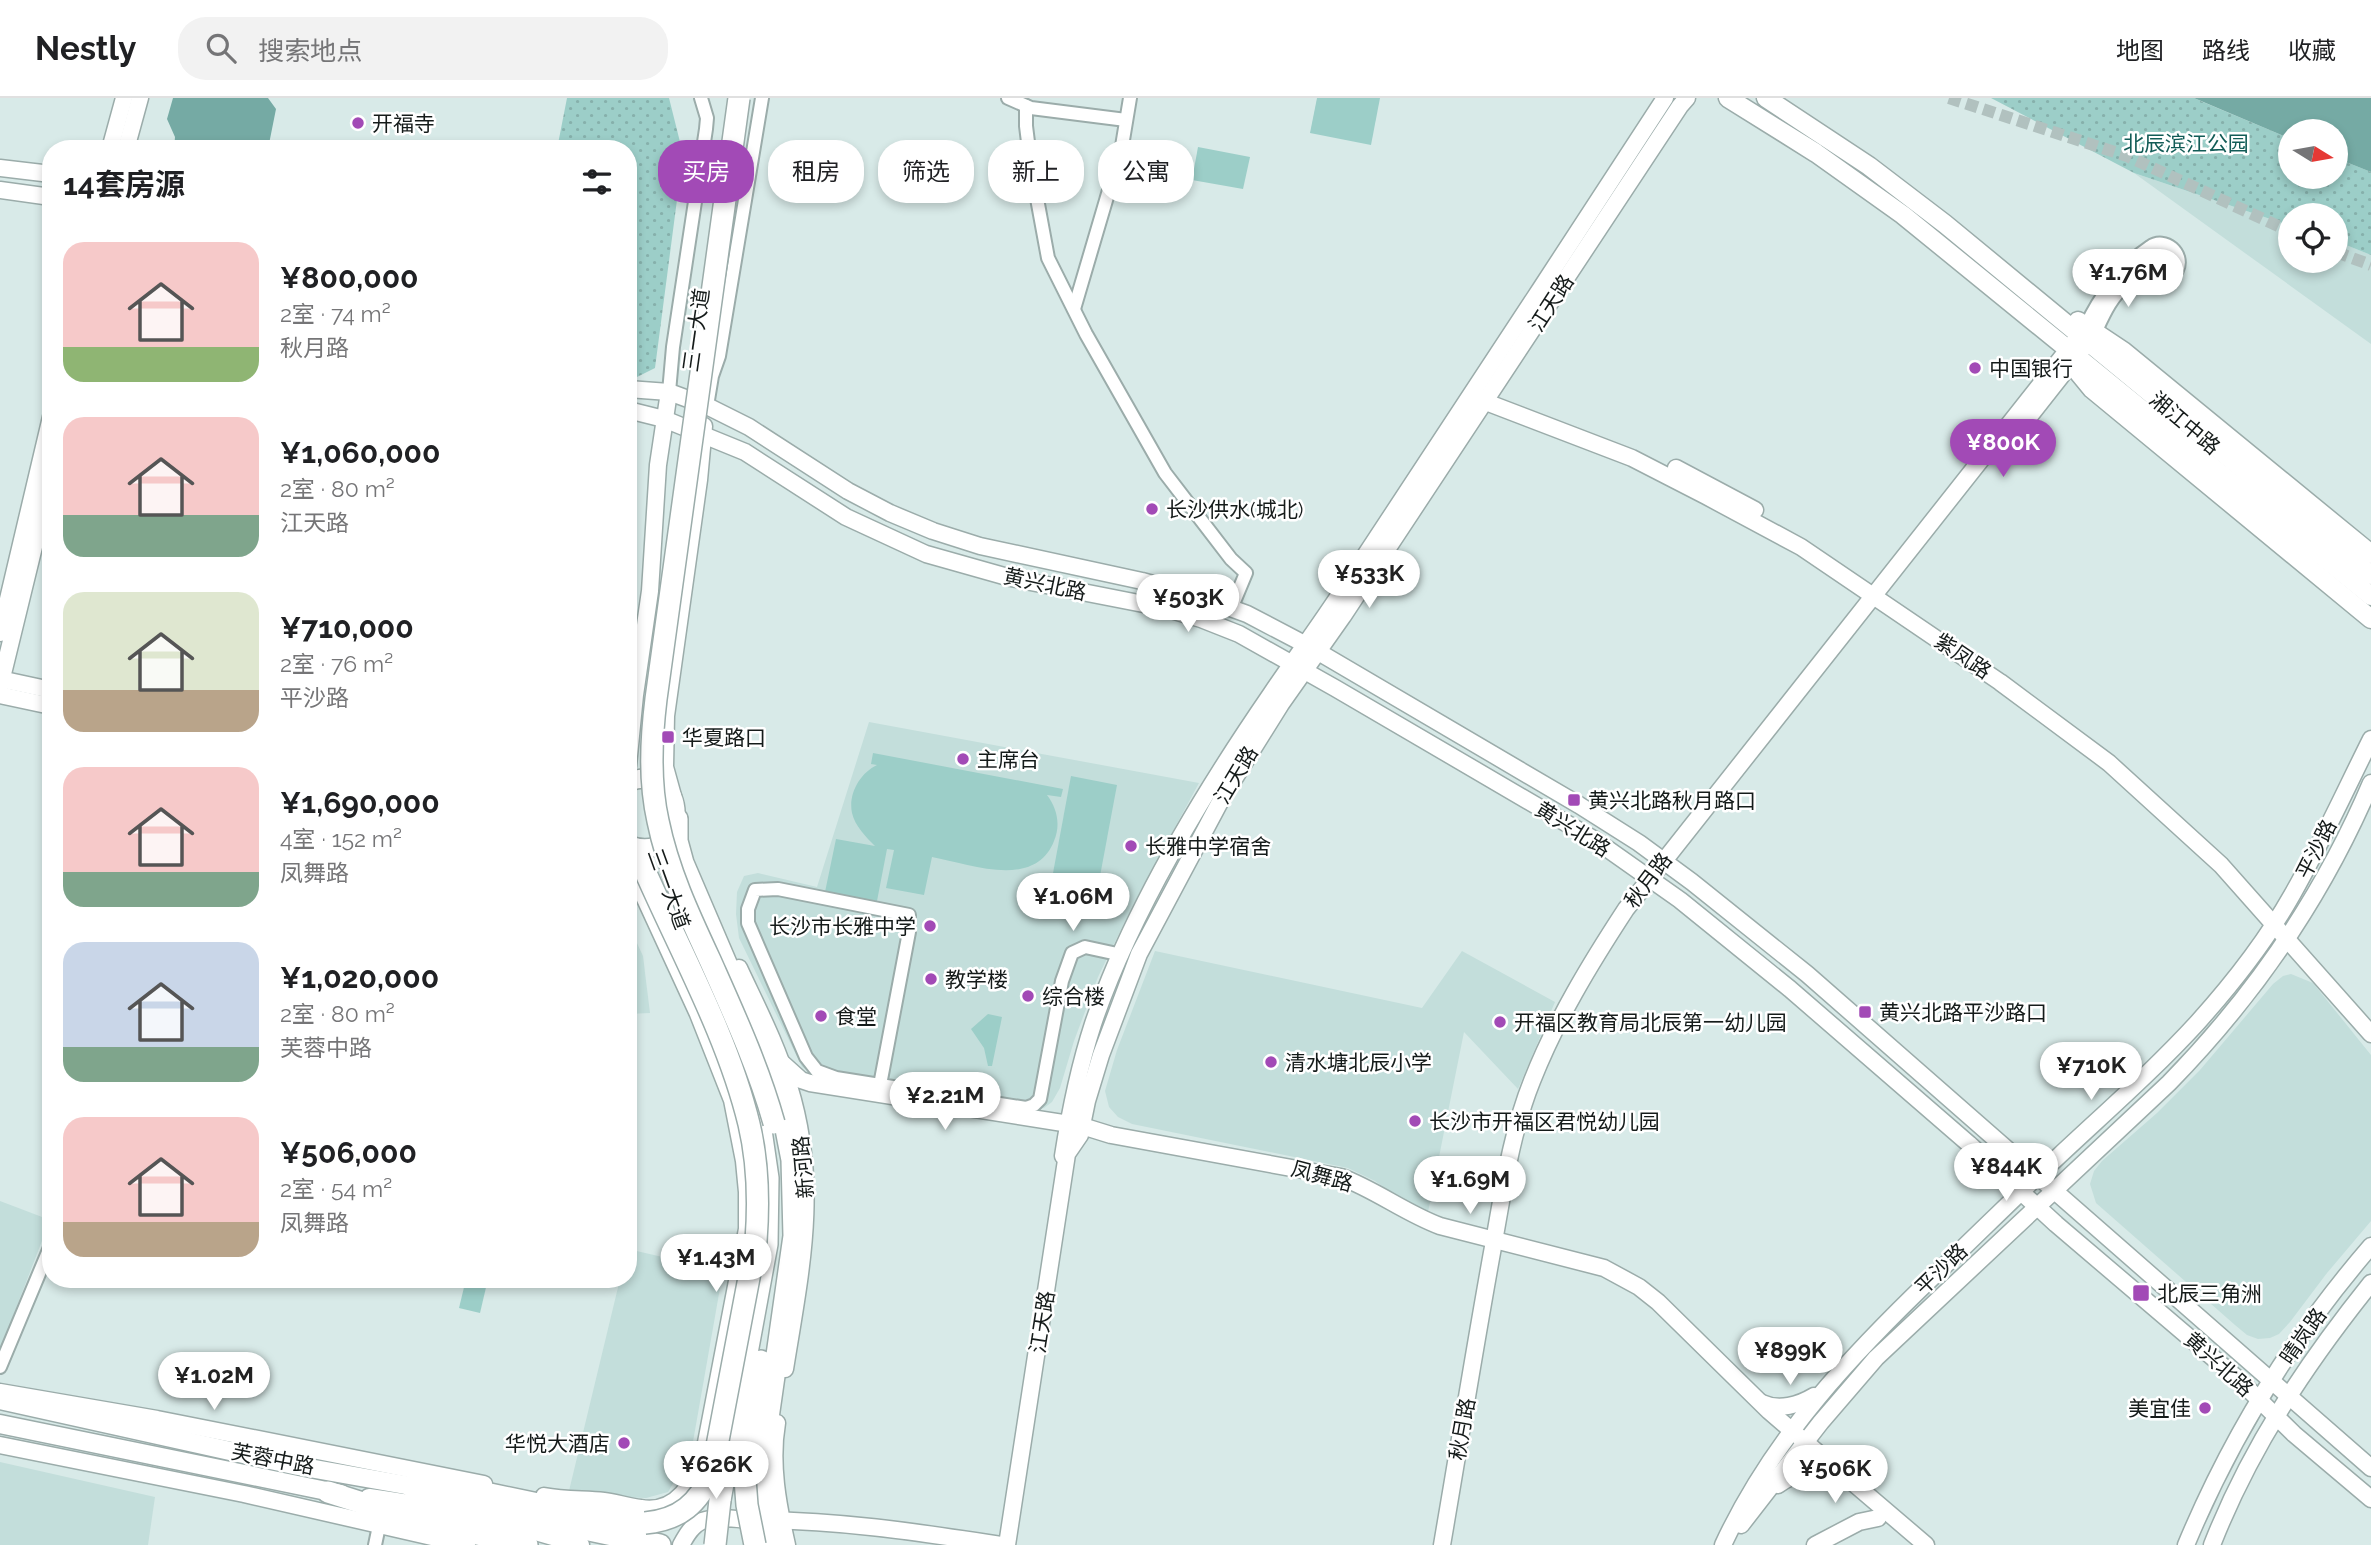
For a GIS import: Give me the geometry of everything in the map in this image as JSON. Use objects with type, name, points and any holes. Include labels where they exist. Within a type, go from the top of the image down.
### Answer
[{"type":"highway","name":"三一大道","points":[[730,98],[673,493],[640,757],[645,814],[660,875],[748,1076],[772,1150]]},
{"type":"highway","name":"三一大道","points":[[740,98],[656,699],[651,752],[655,808],[668,862],[685,907],[754,1060],[774,1123],[772,1150],[779,1260],[752,1408],[745,1479],[755,1545]]},
{"type":"highway","points":[[677,810],[677,841],[683,863],[789,1108],[794,1183],[794,1240],[763,1453],[773,1527]]},
{"type":"highway","points":[[411,1486],[490,1494],[581,1513],[645,1522],[670,1518],[684,1512],[696,1501],[712,1472],[756,1241],[757,1180],[747,1115],[719,1035],[637,869]]},
{"type":"highway","points":[[772,1150],[789,1108]]},
{"type":"highway","points":[[747,1115],[772,1150]]},
{"type":"highway","name":"三一大道","points":[[715,1545],[720,1500],[775,1200]]},
{"type":"highway","points":[[756,1241],[775,1200]]},
{"type":"highway","points":[[775,1200],[794,1240]]},
{"type":"highway","points":[[328,1492],[419,1521],[660,1545]]},
{"type":"main road","name":"湘江中路","points":[[1728,98],[1816,153],[1903,215],[2070,356],[2371,596]]},
{"type":"main road","name":"湘江中路","points":[[1766,98],[1821,132],[1907,194],[2087,334],[2371,575]]},
{"type":"main road","name":"湘江中路","points":[[2087,334],[2123,351],[2371,554]]},
{"type":"main road","name":"湘江中路","points":[[2070,356],[2092,388],[2371,619]]},
{"type":"main road","points":[[637,780],[655,781],[663,786],[677,810],[670,835],[656,846],[637,848]]},
{"type":"main road","name":"芙蓉中路","points":[[0,1400],[298,1466],[411,1486],[488,1508],[538,1533]]},
{"type":"main road","name":"芙蓉中路","points":[[0,1424],[328,1492]]},
{"type":"main road","points":[[490,1494],[558,1499]]},
{"type":"main road","points":[[538,1533],[580,1545]]},
{"type":"main road","points":[[538,1533],[615,1545]]},
{"type":"street","points":[[112,140],[124,98]]},
{"type":"street","points":[[128,140],[140,98]]},
{"type":"street","points":[[637,681],[650,591],[658,465],[706,129],[707,118],[701,98]]},
{"type":"street","points":[[707,406],[712,376],[719,356],[762,98]]},
{"type":"street","points":[[1008,98],[1026,106],[1126,120]]},
{"type":"street","points":[[1074,309],[1108,195],[1130,98]]},
{"type":"street","name":"江天路","points":[[1481,395],[1665,98]]},
{"type":"street","name":"江天路","points":[[1004,1545],[1068,1154],[1084,1085],[1094,1022],[1122,955],[1153,891],[1209,791],[1312,648],[1481,395],[1687,98]]},
{"type":"street","points":[[1026,106],[1031,166],[1048,258],[1165,473],[1231,559],[1246,573],[1231,609]]},
{"type":"street","points":[[0,168],[42,173]]},
{"type":"street","points":[[0,190],[42,196]]},
{"type":"street","points":[[2155,244],[2168,244],[2177,253],[2177,270],[2169,278],[2139,281],[2123,287],[2087,334],[2094,308],[2130,264],[2155,244]]},
{"type":"street","points":[[2146,251],[2142,263],[2144,269],[2151,278],[2157,280]]},
{"type":"street","name":"秋月路","points":[[1450,1545],[1516,1132],[1536,1072],[1584,975],[1626,909],[1654,881],[2087,334]]},
{"type":"street","name":"黄兴北路","points":[[637,390],[669,392],[707,406],[750,427],[849,491],[890,513],[933,531],[980,547],[1142,581],[1203,598],[1269,624],[1578,805],[1667,864],[1743,921],[1807,974],[2371,1468]]},
{"type":"street","name":"紫凤路","points":[[1481,395],[1644,465],[1801,547],[1882,595],[2109,764],[2278,919],[2371,1034]]},
{"type":"street","name":"新河路","points":[[707,406],[666,716],[665,767],[687,845],[709,901],[781,1062],[789,1108],[805,1157],[805,1250],[776,1428],[774,1464],[773,1527],[786,1545]]},
{"type":"street","name":"黄兴北路","points":[[637,412],[664,419],[745,452],[846,517],[926,554],[1012,578],[1180,612],[1239,634],[1566,822],[1654,881],[1779,980],[2371,1499]]},
{"type":"street","points":[[0,634],[42,455]]},
{"type":"street","points":[[0,685],[42,514]]},
{"type":"street","name":"江天路","points":[[1084,1085],[1139,954],[1161,910],[1298,666]]},
{"type":"street","points":[[0,685],[42,689]]},
{"type":"street","points":[[0,685],[42,702]]},
{"type":"street","name":"平沙路","points":[[1723,1545],[1743,1505],[1788,1435],[1822,1391],[1875,1332],[2143,1078],[2197,1024],[2231,984],[2278,919],[2327,830],[2371,739]]},
{"type":"street","name":"平沙路","points":[[1729,1545],[1744,1520],[1832,1408],[1893,1340],[2189,1063],[2244,999],[2291,934],[2359,811],[2371,783]]},
{"type":"street","points":[[0,1392],[157,1419],[558,1499],[606,1501],[655,1509],[679,1499],[693,1481],[704,1453],[747,1229],[747,1192],[740,1136],[732,1100],[637,869]]},
{"type":"street","points":[[880,1085],[909,932],[909,915],[778,889],[755,890],[748,909],[748,923],[806,1056],[817,1072],[880,1085],[1026,1108],[1034,1105],[1040,1099],[1062,981],[1072,953],[1085,947],[1122,955]]},
{"type":"street","name":"紫凤路","points":[[2291,934],[2371,1019]]},
{"type":"street","name":"凤舞路","points":[[781,1062],[801,1080],[810,1083],[1032,1117],[1074,1129],[1341,1177],[1357,1183],[1415,1217],[1498,1243],[1604,1268],[1621,1275],[1658,1302],[1760,1402],[1788,1435],[1926,1545]]},
{"type":"street","points":[[1032,1117],[1047,1117],[1060,1111],[1084,1085],[1097,1120],[1108,1131],[1126,1138]]},
{"type":"street","name":"凤舞路","points":[[789,1108],[799,1095],[805,1091],[813,1091],[1046,1129],[1074,1129]]},
{"type":"street","points":[[1046,1129],[1057,1135],[1063,1153]]},
{"type":"street","name":"江天路","points":[[1004,1545],[1063,1153],[1074,1129]]},
{"type":"street","name":"秋月路","points":[[1442,1545],[1498,1243]]},
{"type":"street","name":"晴岚路","points":[[2186,1545],[2245,1421],[2321,1310],[2371,1246]]},
{"type":"street","points":[[0,1367],[42,1267]]},
{"type":"street","name":"晴岚路","points":[[2212,1545],[2238,1483],[2275,1416],[2371,1283]]},
{"type":"street","points":[[1760,1402],[1768,1406],[1784,1407],[1807,1401],[1822,1391]]},
{"type":"street","points":[[1763,1498],[1781,1482],[1796,1475],[1834,1474],[1824,1441],[1826,1422],[1832,1408]]},
{"type":"street","points":[[0,1445],[244,1494],[467,1545]]},
{"type":"street","name":"凤舞路","points":[[1834,1474],[1878,1518],[1910,1545]]},
{"type":"street","points":[[679,1499],[699,1523]]},
{"type":"street","points":[[1815,1545],[1859,1522],[1878,1518]]},
{"type":"street","points":[[681,1545],[699,1523],[712,1520],[773,1527],[856,1524],[938,1540],[1004,1545]]},
{"type":"street","points":[[375,1545],[379,1526]]},
{"type":"shaded area","points":[[173,98],[268,98],[276,109],[270,140],[175,140],[167,119]]},
{"type":"shaded area","points":[[2194,98],[2371,98],[2371,172],[2348,163],[2348,119],[2278,119],[2278,134]]},
{"type":"shaded area","points":[[2134,173],[2278,222],[2278,273],[2348,273],[2348,246],[2371,255],[2371,344]]},
{"type":"shaded area","name":"长沙市长雅中学","points":[[869,722],[1199,783],[1134,903],[1098,977],[1060,1088],[1052,1102],[1044,1108],[1033,1110],[817,1077],[802,1067],[739,938],[737,892],[744,876],[758,873],[817,887]]},
{"type":"shaded area","points":[[637,943],[643,956],[650,1013],[637,1014]]},
{"type":"shaded area","name":"清水塘北辰小学","points":[[1155,951],[1422,1008],[1462,951],[1555,1002],[1518,1089],[1464,1032],[1428,1212],[1409,1205],[1375,1181],[1348,1168],[1132,1124],[1118,1117],[1109,1107],[1105,1091],[1117,1050]]},
{"type":"shaded area","points":[[2291,974],[2313,983],[2371,1055],[2371,1221],[2279,1334],[2258,1339],[2247,1335],[2235,1325],[2096,1203],[2090,1184],[2094,1171],[2102,1161],[2157,1113],[2200,1070],[2273,984],[2283,976]]},
{"type":"shaded area","points":[[0,1201],[42,1217],[42,1241],[0,1350]]},
{"type":"shaded area","points":[[637,1251],[723,1271],[691,1453],[668,1492],[646,1498],[568,1495],[618,1288],[637,1288]]},
{"type":"shaded area","points":[[0,1462],[155,1497],[148,1545],[0,1545]]},
{"type":"green space","points":[[567,98],[669,98],[680,140],[658,140],[658,203],[677,203],[655,368],[637,377],[637,140],[559,140]]},
{"type":"green space","points":[[1317,98],[1380,98],[1371,145],[1310,133]]},
{"type":"green space","name":"北辰滨江公园","points":[[1991,98],[2194,98],[2278,134],[2278,189],[2348,189],[2348,163],[2371,172],[2371,255],[2348,246],[2348,203],[2278,203],[2278,222],[2134,173]]},
{"type":"green space","points":[[1198,147],[1250,157],[1243,189],[1194,180]]},
{"type":"green space","points":[[873,753],[1063,789],[1061,797],[1047,795],[1057,817],[1054,841],[1045,856],[1032,865],[1017,869],[982,868],[932,857],[924,895],[886,888],[894,850],[887,849],[877,901],[825,892],[836,839],[875,846],[856,822],[851,806],[857,785],[865,773],[877,765],[871,764]]},
{"type":"green space","points":[[1071,776],[1117,785],[1097,892],[1051,884]]},
{"type":"green space","points":[[988,1014],[1002,1017],[992,1066],[988,1066],[984,1048],[971,1029]]},
{"type":"green space","points":[[464,1288],[486,1288],[480,1313],[459,1308]]},
{"type":"tunnel","points":[[1949,98],[2127,156],[2278,226]]},
{"type":"tunnel","points":[[2348,256],[2371,265]]},
{"type":"place","name":"开福寺","points":[[358,123]]},
{"type":"place","name":"中国银行","points":[[1975,368]]},
{"type":"place","name":"长沙供水(城北)","points":[[1152,509]]},
{"type":"place","name":"华夏路口","points":[[668,737]]},
{"type":"place","name":"主席台","points":[[963,759]]},
{"type":"place","name":"黄兴北路秋月路口","points":[[1574,800]]},
{"type":"place","name":"长雅中学宿舍","points":[[1131,846]]},
{"type":"place","name":"长沙市长雅中学","points":[[930,926]]},
{"type":"place","name":"教学楼","points":[[931,979]]},
{"type":"place","name":"综合楼","points":[[1028,996]]},
{"type":"place","name":"黄兴北路平沙路口","points":[[1865,1012]]},
{"type":"place","name":"食堂","points":[[821,1016]]},
{"type":"place","name":"开福区教育局北辰第一幼儿园","points":[[1500,1022]]},
{"type":"place","name":"清水塘北辰小学","points":[[1271,1062]]},
{"type":"place","name":"长沙市开福区君悦幼儿园","points":[[1415,1121]]},
{"type":"place","name":"北辰三角洲","points":[[2141,1293]]},
{"type":"place","name":"美宜佳","points":[[2205,1408]]},
{"type":"place","name":"华悦大酒店","points":[[624,1443]]}]
